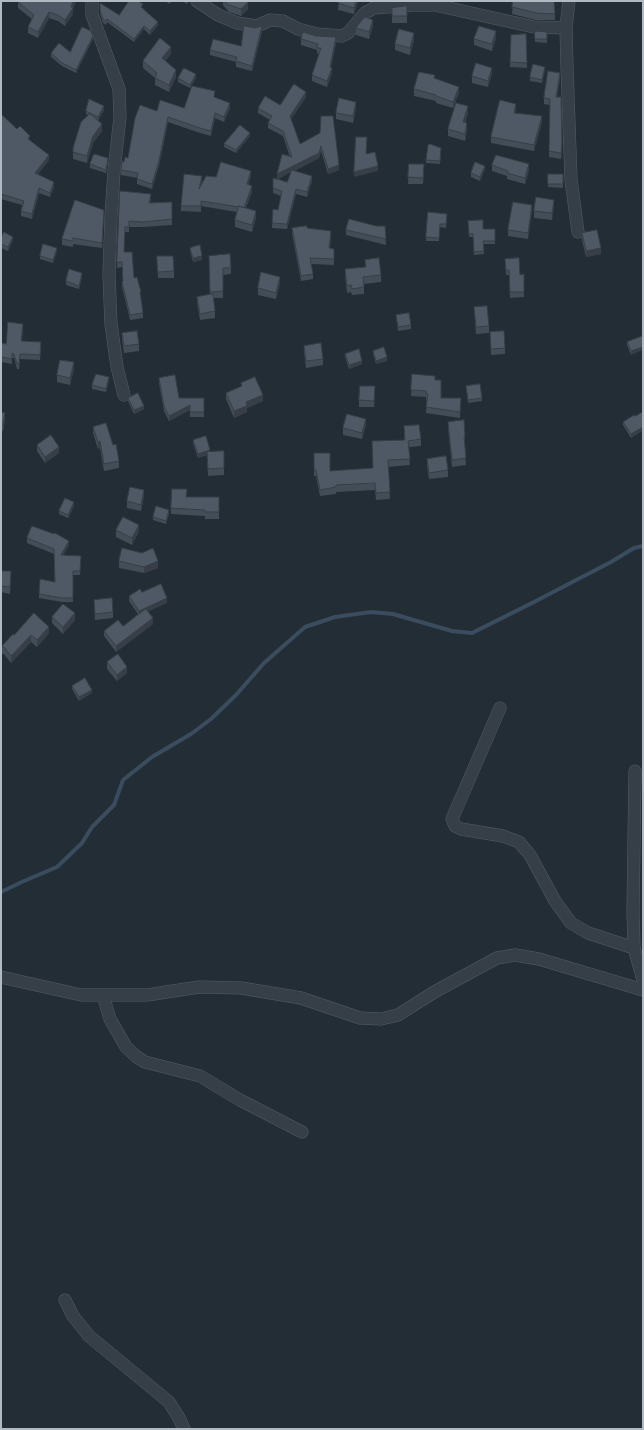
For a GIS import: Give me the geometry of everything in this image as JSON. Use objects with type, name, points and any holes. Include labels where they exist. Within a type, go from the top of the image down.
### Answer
[{"type":"street","points":[[92,1],[92,15],[120,89],[120,117],[112,201],[110,274],[111,324],[117,367],[124,395]]},
{"type":"street","points":[[197,1],[218,15],[237,23],[257,26],[270,20],[283,21],[298,29],[317,34],[342,36],[348,33],[365,12],[374,8],[414,5],[435,5],[534,28],[566,28]]},
{"type":"street","points":[[569,1],[566,28],[571,180],[578,232]]},
{"type":"street","points":[[500,708],[452,819],[455,826],[461,829],[503,836],[519,842],[530,855],[555,901],[571,923],[588,934],[634,948]]},
{"type":"street","points":[[636,771],[633,910],[634,948],[643,980]]},
{"type":"street","points":[[1,977],[81,995],[147,995],[199,987],[241,988],[301,998],[360,1018],[381,1019],[398,1015],[436,991],[497,958],[515,955],[539,959],[643,990]]},
{"type":"street","points":[[106,996],[105,1002],[110,1019],[126,1047],[137,1057],[145,1062],[200,1076],[240,1100],[302,1132]]},
{"type":"street","points":[[65,1300],[73,1316],[88,1336],[169,1402],[184,1429]]},
{"type":"building","points":[[73,1],[71,7],[73,8],[65,20],[58,15],[49,12],[38,32],[28,27],[34,15],[18,2]]},
{"type":"building","points":[[129,1],[138,1],[143,4],[141,7],[158,22],[150,31],[144,26],[134,39],[107,19],[106,21],[103,19],[100,10],[100,3],[119,15]]},
{"type":"building","points":[[225,1],[248,2],[241,9],[229,5]]},
{"type":"building","points":[[339,1],[356,1],[354,8],[338,3]]},
{"type":"building","points":[[513,1],[554,1],[555,14],[536,13],[512,7]]},
{"type":"building","points":[[407,6],[407,16],[392,16],[392,8]]},
{"type":"building","points":[[365,17],[373,20],[369,32],[356,28]]},
{"type":"building","points":[[244,26],[256,28],[262,26],[252,66],[236,61],[237,57],[210,50],[213,39],[241,46]]},
{"type":"building","points":[[479,26],[496,31],[492,44],[474,39]]},
{"type":"building","points":[[82,27],[91,31],[93,36],[76,70],[62,63],[51,53],[59,43],[70,52]]},
{"type":"building","points":[[399,29],[414,33],[410,48],[395,44]]},
{"type":"building","points":[[535,31],[547,32],[547,39],[535,39]]},
{"type":"building","points":[[303,32],[316,36],[336,37],[330,67],[332,68],[327,81],[312,75],[321,48],[317,48],[318,44],[301,39]]},
{"type":"building","points":[[526,34],[527,63],[510,62],[511,35]]},
{"type":"building","points":[[160,38],[171,47],[162,58],[176,70],[169,85],[155,78],[157,73],[143,61]]},
{"type":"building","points":[[476,63],[492,68],[488,81],[472,76]]},
{"type":"building","points":[[533,64],[545,67],[542,80],[530,77]]},
{"type":"building","points":[[184,68],[196,74],[190,85],[178,78]]},
{"type":"building","points":[[548,71],[560,73],[556,97],[561,97],[561,153],[549,151],[550,99],[544,98]]},
{"type":"building","points":[[419,72],[435,75],[434,78],[459,87],[453,102],[436,95],[414,89]]},
{"type":"building","points":[[294,84],[306,92],[290,116],[300,144],[320,133],[321,116],[333,116],[339,165],[328,169],[321,146],[319,153],[277,174],[282,154],[292,157],[283,131],[268,123],[272,116],[258,108],[265,96],[280,105]]},
{"type":"building","points":[[192,86],[215,91],[214,97],[230,103],[224,117],[215,113],[211,131],[168,117],[159,161],[152,184],[137,179],[138,173],[121,170],[122,161],[124,162],[125,157],[128,158],[135,118],[140,105],[157,111],[160,100],[184,108]]},
{"type":"building","points":[[339,98],[356,102],[353,116],[336,113]]},
{"type":"building","points":[[89,99],[104,106],[98,117],[86,111]]},
{"type":"building","points":[[500,100],[516,104],[514,113],[542,116],[534,145],[491,137]]},
{"type":"building","points":[[456,103],[468,106],[463,122],[467,123],[465,134],[448,129]]},
{"type":"building","points":[[1,114],[17,129],[20,126],[30,136],[28,139],[49,155],[35,173],[54,182],[50,193],[39,188],[32,214],[21,211],[24,201],[1,194]]},
{"type":"building","points":[[90,114],[102,124],[93,136],[87,156],[73,152],[73,148],[81,122]]},
{"type":"building","points":[[240,125],[250,133],[236,150],[224,144]]},
{"type":"building","points":[[356,137],[367,137],[366,154],[375,152],[378,166],[354,172]]},
{"type":"building","points":[[430,144],[441,148],[440,161],[426,160],[428,145]]},
{"type":"building","points":[[94,154],[108,158],[106,170],[90,164]]},
{"type":"building","points":[[496,155],[529,164],[525,178],[507,173],[508,171],[492,165]]},
{"type":"building","points":[[221,162],[251,171],[247,184],[252,186],[244,208],[201,201],[201,206],[181,206],[184,174],[202,176],[199,189],[206,176],[216,177]]},
{"type":"building","points":[[475,162],[485,166],[480,177],[471,173]]},
{"type":"building","points":[[409,164],[424,164],[423,178],[408,177]]},
{"type":"building","points":[[292,170],[312,176],[307,192],[296,189],[287,224],[272,223],[273,209],[278,210],[282,191],[273,188],[273,178],[287,182]]},
{"type":"building","points":[[548,174],[563,174],[563,184],[548,184]]},
{"type":"building","points":[[120,191],[151,194],[149,203],[172,202],[172,219],[143,222],[129,221],[129,227],[125,227],[124,252],[132,252],[134,278],[137,277],[141,292],[143,313],[130,315],[122,282],[122,262],[117,262]]},
{"type":"building","points":[[536,197],[554,200],[552,213],[534,211]]},
{"type":"building","points":[[75,200],[104,210],[102,243],[73,238],[73,241],[62,239]]},
{"type":"building","points":[[513,202],[532,205],[528,233],[508,230]]},
{"type":"building","points":[[239,206],[256,211],[252,225],[235,220]]},
{"type":"building","points":[[428,212],[447,214],[446,224],[440,224],[439,238],[426,237]]},
{"type":"building","points":[[349,219],[376,226],[385,226],[386,239],[346,230]]},
{"type":"building","points":[[483,220],[483,229],[495,229],[495,241],[483,241],[484,251],[474,252],[473,234],[469,234],[468,221]]},
{"type":"building","points":[[307,226],[307,228],[331,231],[329,248],[334,249],[334,259],[310,258],[313,274],[301,276],[292,228]]},
{"type":"building","points":[[597,230],[601,248],[586,251],[582,233]]},
{"type":"building","points":[[4,232],[13,237],[8,247],[1,244],[1,238]]},
{"type":"building","points":[[43,244],[57,248],[53,260],[40,256]]},
{"type":"building","points":[[200,245],[202,256],[193,258],[190,248]]},
{"type":"building","points":[[230,254],[231,268],[223,268],[223,291],[210,292],[209,256]]},
{"type":"building","points":[[157,256],[173,256],[174,271],[158,272]]},
{"type":"building","points":[[379,258],[381,275],[363,277],[364,287],[352,289],[351,285],[347,286],[345,269],[366,267],[365,260]]},
{"type":"building","points":[[519,258],[520,275],[524,274],[524,292],[510,292],[509,270],[506,270],[505,259]]},
{"type":"building","points":[[69,269],[82,273],[79,286],[66,281]]},
{"type":"building","points":[[261,272],[280,277],[276,293],[258,288]]},
{"type":"building","points":[[213,294],[215,311],[200,314],[197,297]]},
{"type":"building","points":[[487,306],[489,326],[476,327],[474,307]]},
{"type":"building","points":[[409,313],[411,325],[398,327],[396,315]]},
{"type":"building","points":[[8,322],[23,324],[21,341],[41,342],[40,355],[20,354],[19,364],[17,364],[14,354],[12,353],[12,359],[1,357],[1,343],[6,344]]},
{"type":"building","points":[[137,331],[139,344],[124,346],[122,333]]},
{"type":"building","points":[[504,331],[505,348],[491,349],[490,332]]},
{"type":"building","points":[[643,336],[643,347],[631,351],[627,342]]},
{"type":"building","points":[[321,343],[323,359],[306,361],[304,346]]},
{"type":"building","points":[[384,347],[387,357],[376,361],[373,351]]},
{"type":"building","points":[[359,349],[362,361],[349,365],[345,354]]},
{"type":"building","points":[[60,360],[74,362],[70,378],[57,375]]},
{"type":"building","points":[[96,374],[109,377],[106,389],[92,385]]},
{"type":"building","points":[[412,374],[435,376],[435,380],[441,380],[441,398],[461,398],[460,412],[426,407],[428,394],[426,394],[426,391],[411,390]]},
{"type":"building","points":[[175,375],[179,398],[204,398],[204,412],[190,412],[190,405],[169,416],[164,406],[159,378]]},
{"type":"building","points":[[255,377],[263,395],[246,402],[247,406],[234,411],[226,393],[242,386],[241,383]]},
{"type":"building","points":[[480,384],[482,398],[468,400],[466,386]]},
{"type":"building","points":[[360,386],[375,386],[374,401],[359,400]]},
{"type":"building","points":[[138,393],[144,406],[134,410],[128,398]]},
{"type":"building","points":[[1,412],[5,413],[3,424],[1,424]]},
{"type":"building","points":[[643,412],[643,427],[631,434],[623,422],[634,415],[635,416]]},
{"type":"building","points":[[347,414],[366,419],[362,433],[343,428]]},
{"type":"building","points":[[464,420],[466,458],[452,460],[448,422]]},
{"type":"building","points":[[106,423],[113,445],[116,444],[119,461],[104,464],[100,441],[98,442],[93,427]]},
{"type":"building","points":[[419,425],[421,439],[408,441],[410,459],[388,460],[390,492],[376,493],[375,483],[336,485],[336,487],[320,490],[316,470],[314,470],[314,453],[330,453],[330,471],[373,468],[372,441],[405,440],[404,426]]},
{"type":"building","points":[[51,435],[59,447],[45,457],[37,445]]},
{"type":"building","points":[[206,436],[210,450],[198,454],[193,440]]},
{"type":"building","points":[[224,451],[224,468],[208,469],[207,452]]},
{"type":"building","points":[[446,456],[448,470],[429,473],[427,459]]},
{"type":"building","points":[[130,487],[144,490],[141,505],[127,501]]},
{"type":"building","points":[[172,489],[187,489],[186,497],[219,497],[219,512],[171,508]]},
{"type":"building","points":[[65,498],[74,502],[68,515],[59,511]]},
{"type":"building","points":[[156,506],[169,510],[166,521],[153,517]]},
{"type":"building","points":[[123,517],[139,525],[132,538],[116,530]]},
{"type":"building","points":[[32,526],[54,534],[55,533],[69,541],[61,555],[81,556],[80,571],[73,571],[73,598],[62,598],[39,594],[40,579],[55,582],[54,549],[27,538]]},
{"type":"building","points":[[122,548],[142,553],[153,548],[158,561],[144,567],[119,561]]},
{"type":"building","points":[[1,571],[11,571],[10,587],[1,586]]},
{"type":"building","points":[[161,584],[167,598],[139,611],[129,596],[140,589],[142,592]]},
{"type":"building","points":[[112,598],[113,612],[95,614],[94,600]]},
{"type":"building","points":[[63,604],[75,613],[63,627],[52,617]]},
{"type":"building","points":[[146,609],[153,618],[116,646],[104,631],[118,620],[123,626]]},
{"type":"building","points":[[34,613],[49,627],[37,640],[31,635],[11,656],[4,647],[1,647]]},
{"type":"building","points":[[118,654],[127,667],[117,675],[107,662]]},
{"type":"building","points":[[85,678],[92,690],[79,697],[72,686]]},
{"type":"waterway","points":[[1,892],[57,867],[82,843],[92,827],[114,805],[123,780],[152,757],[191,734],[211,719],[236,695],[264,663],[305,627],[335,617],[371,612],[393,614],[452,631],[472,633],[611,562],[634,548],[643,546]]}]
